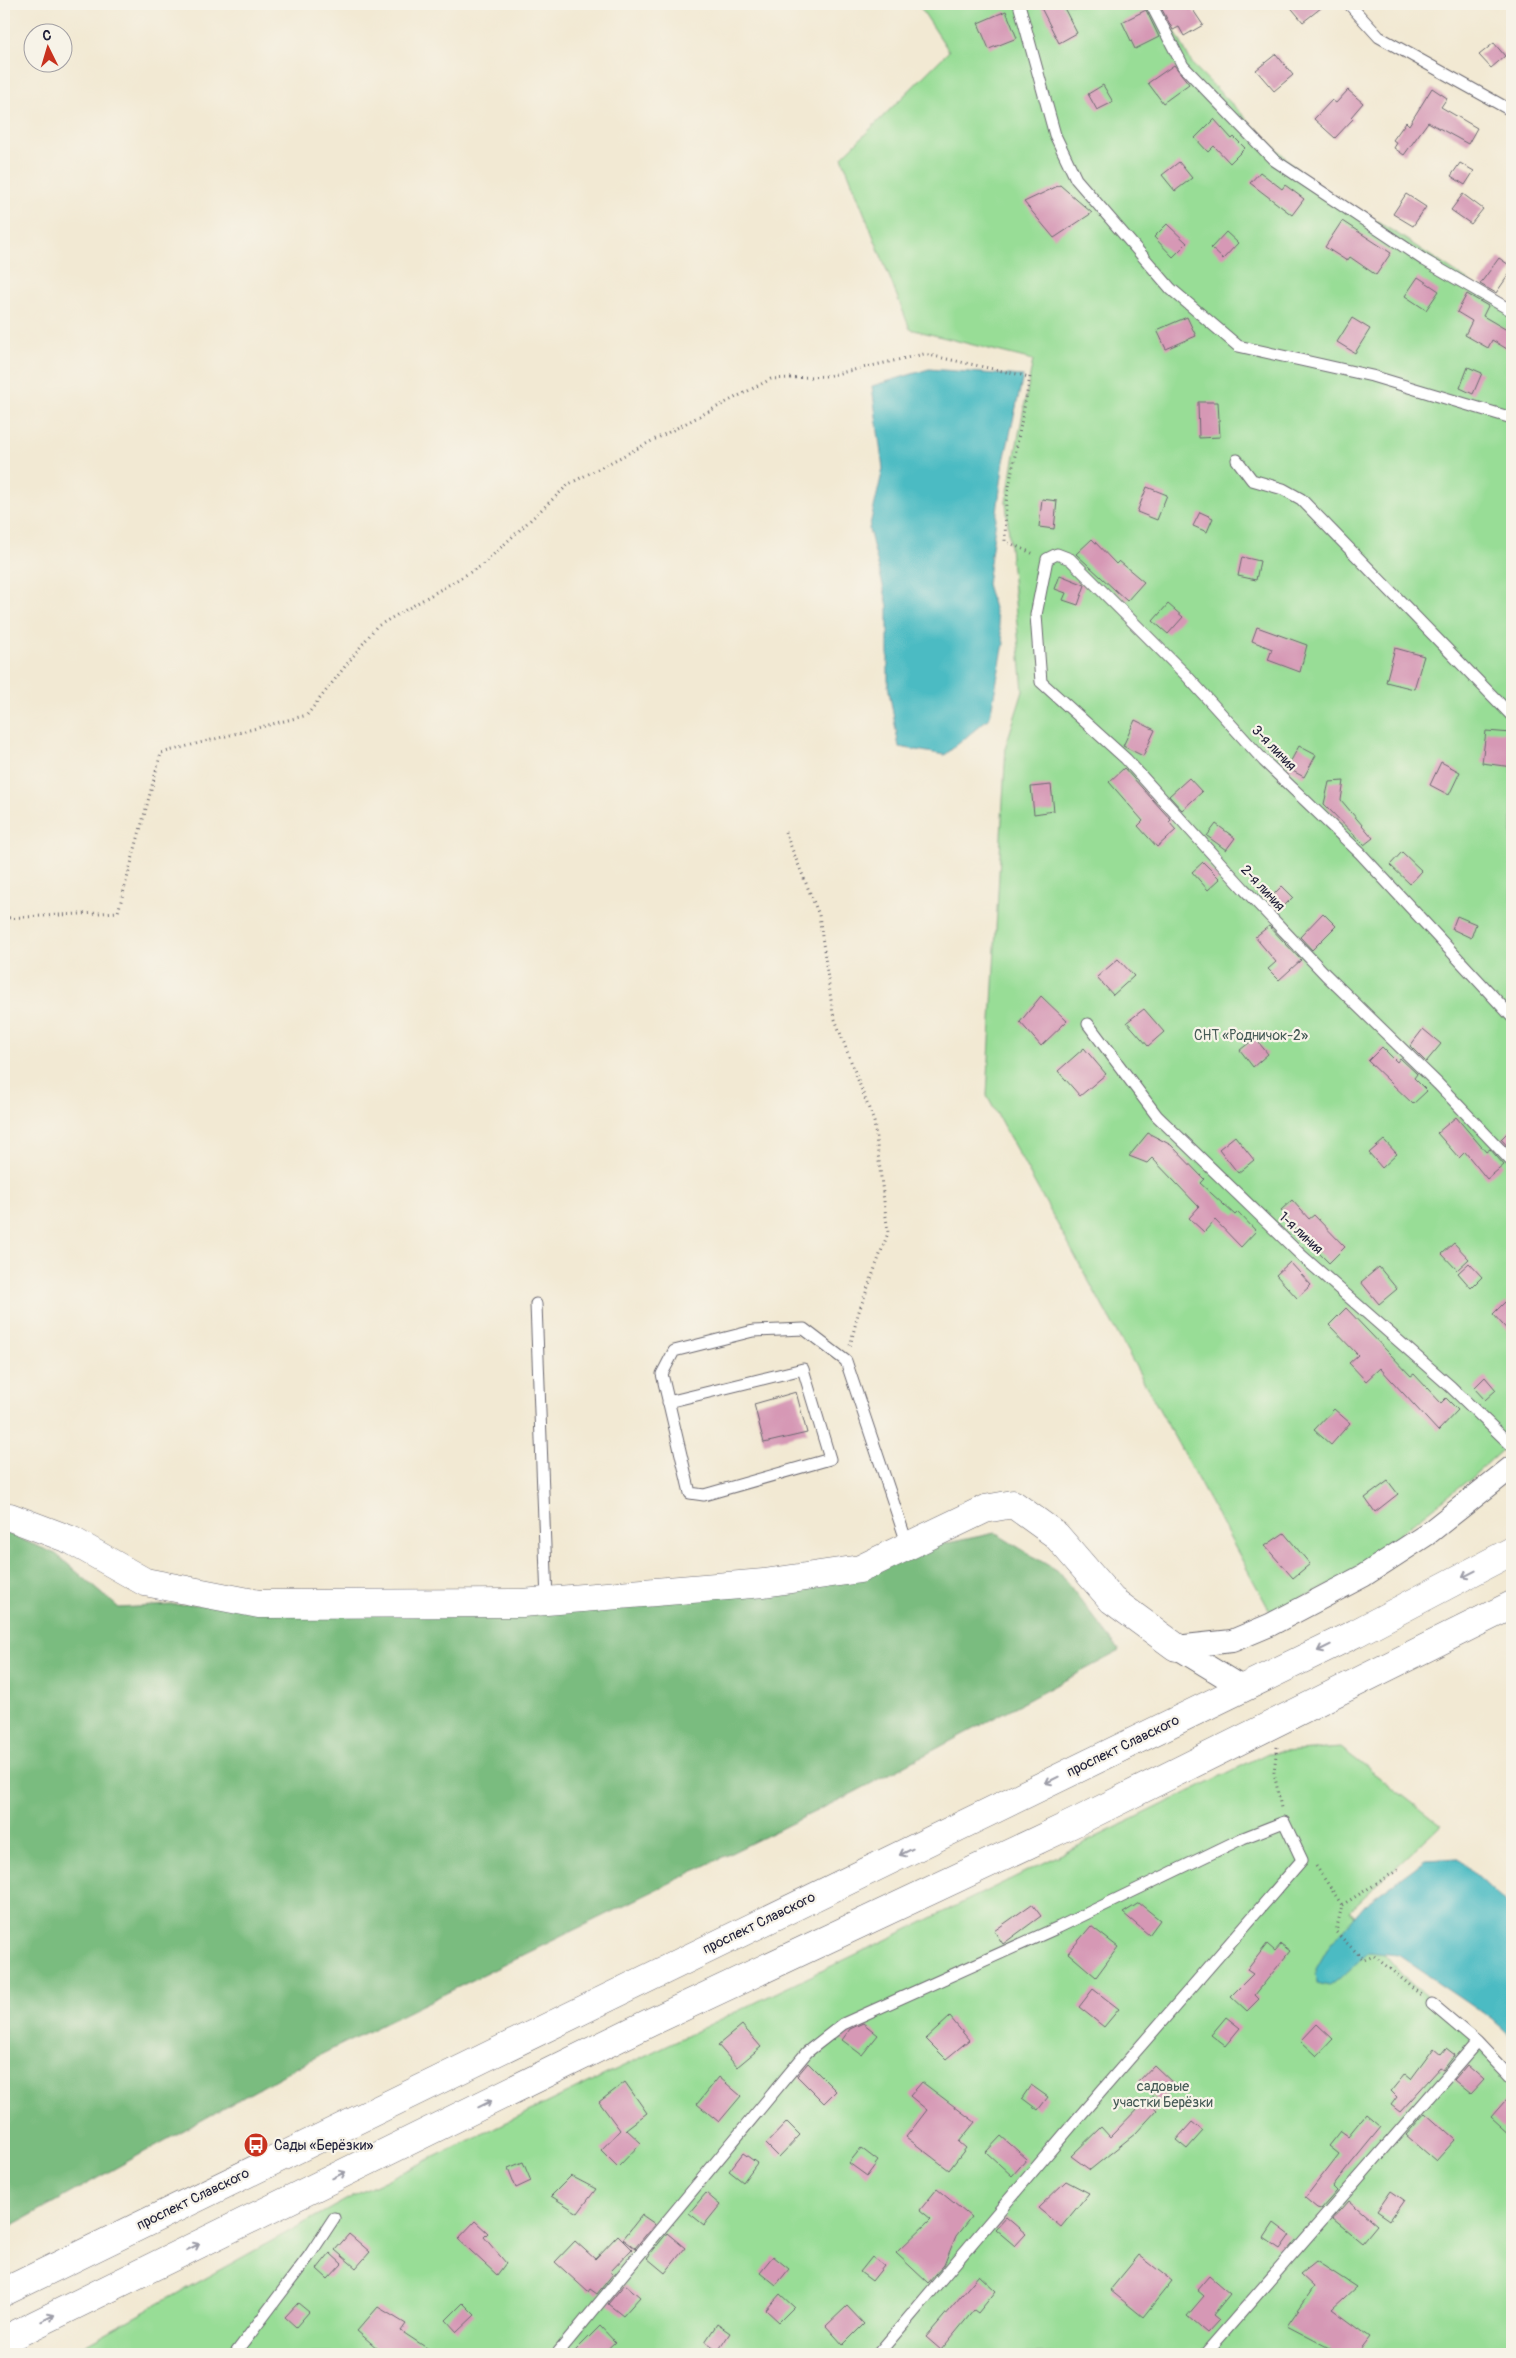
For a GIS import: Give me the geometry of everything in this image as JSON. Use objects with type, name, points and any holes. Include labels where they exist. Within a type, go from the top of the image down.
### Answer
[{"type":"main road","points":[[4,1518],[10,1517],[71,1540],[145,1582],[259,1604],[547,1601],[764,1584],[860,1569],[986,1509],[1013,1504],[1056,1534],[1112,1600],[1176,1647]]},
{"type":"main road","name":"проспект Славского","points":[[4,2292],[1356,1633],[1512,1552]]},
{"type":"main road","points":[[4,2340],[649,2023],[1074,1823],[1512,1605]]},
{"type":"street","points":[[1176,1647],[1232,1641],[1270,1625],[1363,1576],[1426,1535],[1512,1467]]},
{"type":"street","points":[[1176,1647],[1243,1688]]},
{"type":"lane","points":[[1019,4],[1055,135],[1076,179],[1172,288],[1238,346],[1372,376],[1512,418]]},
{"type":"lane","points":[[1151,4],[1183,66],[1274,160],[1424,260],[1512,310]]},
{"type":"lane","points":[[1348,4],[1379,37],[1512,111]]},
{"type":"lane","points":[[1237,460],[1252,480],[1283,489],[1301,499],[1512,716]]},
{"type":"lane","name":"3-я линия","points":[[1047,559],[1057,554],[1070,559],[1186,675],[1264,761],[1360,853],[1512,1017]]},
{"type":"lane","name":"2-я линия","points":[[1047,559],[1036,615],[1041,682],[1126,759],[1244,889],[1319,968],[1438,1084],[1512,1162]]},
{"type":"lane","name":"1-я линия","points":[[1088,1024],[1157,1116],[1302,1256],[1451,1387],[1512,1446]]},
{"type":"lane","points":[[536,1304],[547,1601]]},
{"type":"lane","points":[[668,1402],[803,1369],[830,1459],[704,1495],[690,1493],[668,1402],[662,1374],[674,1350],[753,1331],[804,1329],[846,1361],[908,1546]]},
{"type":"lane","points":[[557,2354],[807,2052],[843,2024],[1060,1928],[1243,1838],[1284,1822],[1302,1860],[1078,2118],[878,2354]]},
{"type":"lane","points":[[1432,2004],[1477,2042],[1512,2079]]},
{"type":"lane","points":[[1205,2354],[1477,2042]]},
{"type":"lane","points":[[235,2354],[309,2256],[334,2218]]},
{"type":"path","points":[[4,918],[118,912],[160,753],[307,715],[376,627],[481,566],[569,484],[771,379],[827,376],[924,354],[1030,377],[1006,502],[1005,541],[1047,559]]},
{"type":"path","points":[[785,832],[820,915],[833,1014],[874,1122],[888,1233],[858,1314],[846,1361]]},
{"type":"path","points":[[1269,1726],[1277,1744],[1274,1772],[1284,1822]]},
{"type":"path","points":[[1302,1860],[1311,1859],[1342,1905]]},
{"type":"path","points":[[1398,1870],[1342,1905],[1336,1932],[1364,1960],[1374,1956],[1432,2004]]},
{"type":"green space","name":"СНТ «Родничок-2»","points":[[918,4],[1160,4],[1193,65],[1314,186],[1396,233],[1512,310],[1512,1441],[1471,1478],[1338,1582],[1270,1611],[987,1096],[1006,745],[1023,691],[1006,502],[1033,360],[910,329],[842,157],[949,51]]},
{"type":"green space","points":[[4,1532],[56,1554],[119,1608],[188,1604],[397,1612],[658,1598],[995,1533],[1059,1572],[1120,1651],[855,1792],[312,2059],[4,2230]]},
{"type":"green space","name":"садовые участки Берёзки","points":[[1341,1748],[1441,1825],[1349,1911],[1401,1975],[1512,2069],[1512,2354],[68,2354],[353,2196],[919,1924],[1268,1753]]},
{"type":"water","points":[[929,369],[1023,376],[1004,461],[987,584],[1004,643],[990,717],[945,755],[899,747],[888,685],[888,606],[869,529],[883,469],[872,386]]},
{"type":"water","points":[[1458,1858],[1512,1909],[1512,2037],[1492,2019],[1398,1955],[1368,1952],[1342,1977],[1329,1986],[1317,1983],[1316,1969],[1329,1946],[1364,1905],[1425,1860]]},
{"type":"building","points":[[1039,4],[1062,4],[1077,33],[1059,43]]},
{"type":"building","points":[[1159,4],[1189,4],[1203,25],[1184,36],[1179,27],[1173,30]]},
{"type":"building","points":[[1288,4],[1326,4],[1303,22]]},
{"type":"building","points":[[1146,10],[1159,37],[1135,49],[1122,22]]},
{"type":"building","points":[[1006,11],[1017,38],[989,49],[978,23]]},
{"type":"building","points":[[1494,43],[1505,56],[1491,68],[1479,55]]},
{"type":"building","points":[[1276,54],[1293,75],[1274,91],[1256,70]]},
{"type":"building","points":[[1174,65],[1189,84],[1163,103],[1148,83]]},
{"type":"building","points":[[1103,85],[1113,102],[1097,110],[1088,94]]},
{"type":"building","points":[[1432,88],[1447,98],[1441,107],[1477,128],[1468,144],[1428,122],[1404,155],[1394,148],[1397,143],[1393,140],[1406,122],[1409,125]]},
{"type":"building","points":[[1348,90],[1363,103],[1351,117],[1353,119],[1335,138],[1314,119],[1332,100],[1336,103]]},
{"type":"building","points":[[1214,119],[1232,139],[1234,137],[1245,148],[1230,163],[1214,146],[1208,152],[1195,138]]},
{"type":"building","points":[[1179,162],[1192,178],[1175,191],[1162,175]]},
{"type":"building","points":[[1460,163],[1474,171],[1465,185],[1451,176]]},
{"type":"building","points":[[1260,172],[1282,189],[1285,185],[1304,199],[1292,215],[1250,183]]},
{"type":"building","points":[[1060,185],[1092,213],[1054,238],[1024,202]]},
{"type":"building","points":[[1406,194],[1426,207],[1413,226],[1393,214]]},
{"type":"building","points":[[1463,194],[1483,209],[1471,224],[1451,210]]},
{"type":"building","points":[[1342,221],[1391,253],[1376,275],[1350,257],[1347,261],[1325,247]]},
{"type":"building","points":[[1167,224],[1187,243],[1173,257],[1154,237]]},
{"type":"building","points":[[1226,232],[1238,243],[1223,259],[1211,248]]},
{"type":"building","points":[[1499,258],[1512,267],[1512,270],[1496,293],[1480,284]]},
{"type":"building","points":[[1418,277],[1439,291],[1426,310],[1405,296]]},
{"type":"building","points":[[1467,294],[1488,306],[1483,316],[1512,333],[1512,352],[1492,340],[1488,348],[1465,335],[1472,321],[1457,312]]},
{"type":"building","points":[[1187,317],[1196,336],[1166,349],[1157,330]]},
{"type":"building","points":[[1352,318],[1370,329],[1355,353],[1337,342]]},
{"type":"building","points":[[1468,367],[1482,373],[1473,394],[1460,388]]},
{"type":"building","points":[[1198,402],[1218,402],[1220,437],[1199,438]]},
{"type":"building","points":[[1147,487],[1167,495],[1157,520],[1137,512]]},
{"type":"building","points":[[1042,499],[1057,501],[1054,529],[1039,527]]},
{"type":"building","points":[[1200,512],[1213,518],[1207,532],[1193,526]]},
{"type":"building","points":[[1092,539],[1116,564],[1119,561],[1144,582],[1127,601],[1076,554]]},
{"type":"building","points":[[1242,557],[1260,561],[1256,580],[1238,576]]},
{"type":"building","points":[[1060,575],[1085,585],[1078,605],[1063,600],[1066,593],[1055,589]]},
{"type":"building","points":[[1168,604],[1183,617],[1168,634],[1153,621]]},
{"type":"building","points":[[1257,627],[1307,645],[1300,672],[1268,660],[1272,649],[1252,641]]},
{"type":"building","points":[[1395,648],[1424,656],[1414,689],[1386,682]]},
{"type":"building","points":[[1135,720],[1155,730],[1143,756],[1123,746]]},
{"type":"building","points":[[1486,731],[1512,733],[1512,767],[1482,763]]},
{"type":"building","points":[[1299,746],[1316,755],[1304,777],[1287,768]]},
{"type":"building","points":[[1441,762],[1460,772],[1449,795],[1430,785]]},
{"type":"building","points":[[1124,768],[1171,820],[1169,822],[1176,830],[1157,847],[1138,826],[1143,821],[1109,782]]},
{"type":"building","points":[[1189,778],[1202,792],[1182,810],[1169,796]]},
{"type":"building","points":[[1344,781],[1341,800],[1373,838],[1364,845],[1324,804],[1329,782]]},
{"type":"building","points":[[1051,785],[1054,811],[1034,814],[1031,787]]},
{"type":"building","points":[[1216,824],[1235,838],[1226,850],[1207,836]]},
{"type":"building","points":[[1402,852],[1422,871],[1410,884],[1390,865]]},
{"type":"building","points":[[1203,862],[1220,879],[1208,890],[1192,872]]},
{"type":"building","points":[[1282,886],[1293,897],[1278,912],[1267,901]]},
{"type":"building","points":[[1323,913],[1336,926],[1312,950],[1300,937]]},
{"type":"building","points":[[1457,916],[1476,924],[1471,938],[1452,929]]},
{"type":"building","points":[[1269,926],[1301,960],[1279,980],[1268,969],[1276,962],[1255,937]]},
{"type":"building","points":[[1118,959],[1134,976],[1113,995],[1097,977]]},
{"type":"building","points":[[1041,996],[1067,1021],[1041,1046],[1020,1022]]},
{"type":"building","points":[[1144,1009],[1164,1032],[1148,1046],[1127,1022]]},
{"type":"building","points":[[1423,1029],[1441,1044],[1426,1062],[1410,1046]]},
{"type":"building","points":[[1255,1038],[1268,1054],[1253,1067],[1240,1050]]},
{"type":"building","points":[[1382,1047],[1397,1062],[1400,1058],[1417,1074],[1414,1078],[1427,1091],[1413,1104],[1368,1061]]},
{"type":"building","points":[[1084,1048],[1106,1074],[1080,1096],[1058,1071]]},
{"type":"building","points":[[1456,1117],[1486,1152],[1490,1149],[1504,1165],[1487,1179],[1465,1152],[1459,1158],[1437,1133]]},
{"type":"building","points":[[1512,1128],[1512,1151],[1501,1139]]},
{"type":"building","points":[[1148,1133],[1171,1145],[1204,1179],[1200,1183],[1235,1215],[1238,1212],[1256,1231],[1241,1247],[1215,1220],[1204,1232],[1189,1218],[1199,1207],[1152,1158],[1147,1163],[1129,1156]]},
{"type":"building","points":[[1235,1136],[1254,1160],[1238,1173],[1219,1149]]},
{"type":"building","points":[[1384,1140],[1397,1154],[1382,1168],[1369,1153]]},
{"type":"building","points":[[1292,1200],[1309,1219],[1314,1215],[1345,1247],[1329,1263],[1286,1220],[1288,1218],[1281,1210]]},
{"type":"building","points":[[1454,1243],[1469,1259],[1457,1270],[1442,1254]]},
{"type":"building","points":[[1290,1262],[1311,1285],[1297,1298],[1276,1275]]},
{"type":"building","points":[[1469,1263],[1482,1277],[1471,1288],[1458,1273]]},
{"type":"building","points":[[1379,1267],[1397,1289],[1379,1304],[1361,1282]]},
{"type":"building","points":[[1505,1302],[1512,1310],[1512,1335],[1493,1314]]},
{"type":"building","points":[[1346,1308],[1411,1376],[1414,1374],[1441,1403],[1446,1398],[1458,1410],[1438,1431],[1380,1368],[1366,1381],[1349,1363],[1358,1355],[1329,1325]]},
{"type":"building","points":[[1485,1377],[1496,1390],[1485,1400],[1474,1388]]},
{"type":"building","points":[[796,1392],[807,1433],[764,1443],[754,1404]]},
{"type":"building","points":[[1334,1409],[1350,1423],[1331,1445],[1314,1430]]},
{"type":"building","points":[[1388,1481],[1398,1494],[1375,1512],[1365,1498]]},
{"type":"building","points":[[1284,1533],[1310,1564],[1293,1578],[1265,1546]]},
{"type":"building","points":[[1139,1903],[1160,1920],[1149,1935],[1123,1913]]},
{"type":"building","points":[[1032,1904],[1041,1916],[1003,1944],[994,1931]]},
{"type":"building","points":[[1091,1926],[1118,1947],[1096,1977],[1068,1953]]},
{"type":"building","points":[[1267,1944],[1275,1951],[1281,1944],[1290,1951],[1255,1995],[1259,1999],[1247,2011],[1231,1996],[1253,1974],[1247,1970]]},
{"type":"building","points":[[1093,1989],[1119,2009],[1104,2027],[1079,2007]]},
{"type":"building","points":[[950,2017],[969,2040],[946,2059],[926,2039]]},
{"type":"building","points":[[1226,2017],[1240,2028],[1225,2046],[1211,2035]]},
{"type":"building","points":[[863,2023],[878,2035],[862,2055],[842,2040],[850,2029]]},
{"type":"building","points":[[1317,2024],[1333,2039],[1317,2056],[1301,2041]]},
{"type":"building","points":[[742,2025],[761,2047],[737,2067],[718,2045]]},
{"type":"building","points":[[1434,2048],[1441,2054],[1446,2048],[1455,2055],[1443,2070],[1440,2068],[1400,2112],[1391,2105],[1397,2097],[1391,2091],[1405,2074],[1411,2079]]},
{"type":"building","points":[[808,2063],[836,2091],[824,2103],[797,2076]]},
{"type":"building","points":[[1154,2065],[1175,2085],[1159,2102],[1138,2082]]},
{"type":"building","points":[[1467,2065],[1484,2080],[1471,2094],[1454,2080]]},
{"type":"building","points":[[719,2077],[741,2096],[719,2122],[697,2104]]},
{"type":"building","points":[[625,2082],[647,2113],[626,2129],[641,2143],[618,2167],[601,2150],[620,2130],[599,2102]]},
{"type":"building","points":[[922,2082],[975,2122],[959,2142],[966,2148],[949,2170],[906,2137],[927,2110],[910,2096]]},
{"type":"building","points":[[1031,2085],[1048,2097],[1038,2110],[1022,2098]]},
{"type":"building","points":[[1512,2093],[1512,2136],[1491,2117]]},
{"type":"building","points":[[1146,2100],[1157,2110],[1136,2133],[1090,2170],[1071,2156],[1101,2127],[1110,2137]]},
{"type":"building","points":[[1425,2113],[1455,2140],[1436,2161],[1406,2135]]},
{"type":"building","points":[[1366,2114],[1381,2127],[1333,2187],[1337,2191],[1321,2209],[1317,2208],[1305,2198],[1339,2154],[1329,2146],[1341,2131],[1348,2136]]},
{"type":"building","points":[[787,2122],[800,2135],[779,2157],[766,2144]]},
{"type":"building","points":[[1192,2122],[1203,2131],[1187,2149],[1176,2140]]},
{"type":"building","points":[[1001,2136],[1027,2159],[1012,2176],[986,2152]]},
{"type":"building","points":[[861,2148],[878,2161],[867,2176],[849,2163]]},
{"type":"building","points":[[743,2153],[757,2163],[743,2182],[729,2171]]},
{"type":"building","points":[[523,2162],[531,2181],[516,2188],[508,2168]]},
{"type":"building","points":[[571,2176],[596,2189],[578,2213],[551,2196]]},
{"type":"building","points":[[1066,2181],[1089,2193],[1061,2227],[1038,2208]]},
{"type":"building","points":[[937,2189],[971,2217],[956,2236],[944,2265],[928,2283],[896,2253],[931,2219],[920,2210]]},
{"type":"building","points":[[1391,2191],[1404,2200],[1390,2220],[1377,2211]]},
{"type":"building","points":[[706,2193],[720,2205],[704,2225],[689,2213]]},
{"type":"building","points":[[1349,2201],[1377,2225],[1362,2243],[1333,2219]]},
{"type":"building","points":[[642,2215],[655,2224],[635,2248],[623,2239]]},
{"type":"building","points":[[1006,2217],[1026,2234],[1015,2246],[995,2229]]},
{"type":"building","points":[[475,2221],[488,2233],[484,2237],[506,2263],[497,2275],[458,2239]]},
{"type":"building","points":[[1274,2223],[1290,2235],[1280,2249],[1264,2238]]},
{"type":"building","points":[[667,2233],[685,2248],[665,2273],[647,2258]]},
{"type":"building","points":[[349,2234],[370,2252],[356,2268],[335,2250]]},
{"type":"building","points":[[618,2235],[632,2249],[610,2272],[613,2274],[597,2294],[590,2289],[588,2292],[555,2262],[575,2241],[595,2259]]},
{"type":"building","points":[[330,2253],[342,2264],[328,2279],[317,2269]]},
{"type":"building","points":[[1139,2255],[1172,2281],[1143,2317],[1110,2290]]},
{"type":"building","points":[[773,2256],[789,2269],[776,2285],[760,2272]]},
{"type":"building","points":[[872,2257],[884,2266],[872,2281],[860,2272]]},
{"type":"building","points":[[1316,2261],[1356,2287],[1332,2309],[1370,2337],[1357,2354],[1327,2354],[1331,2349],[1287,2326],[1314,2287],[1300,2274]]},
{"type":"building","points":[[979,2275],[996,2291],[978,2313],[974,2310],[941,2350],[926,2337]]},
{"type":"building","points":[[1209,2276],[1230,2294],[1213,2315],[1219,2320],[1207,2333],[1187,2316],[1204,2296],[1197,2290]]},
{"type":"building","points":[[625,2284],[640,2297],[623,2316],[608,2304]]},
{"type":"building","points":[[780,2294],[794,2307],[779,2322],[766,2310]]},
{"type":"building","points":[[298,2303],[309,2312],[296,2327],[285,2317]]},
{"type":"building","points":[[463,2303],[475,2315],[457,2332],[446,2320]]},
{"type":"building","points":[[847,2306],[864,2324],[843,2345],[826,2326]]},
{"type":"building","points":[[378,2307],[406,2324],[401,2331],[436,2354],[384,2354],[357,2331]]},
{"type":"building","points":[[717,2324],[730,2333],[718,2351],[705,2342]]},
{"type":"building","points":[[600,2326],[615,2342],[602,2354],[572,2354]]},
{"type":"place","name":"Сады «Берёзки»","points":[[256,2145]]}]
